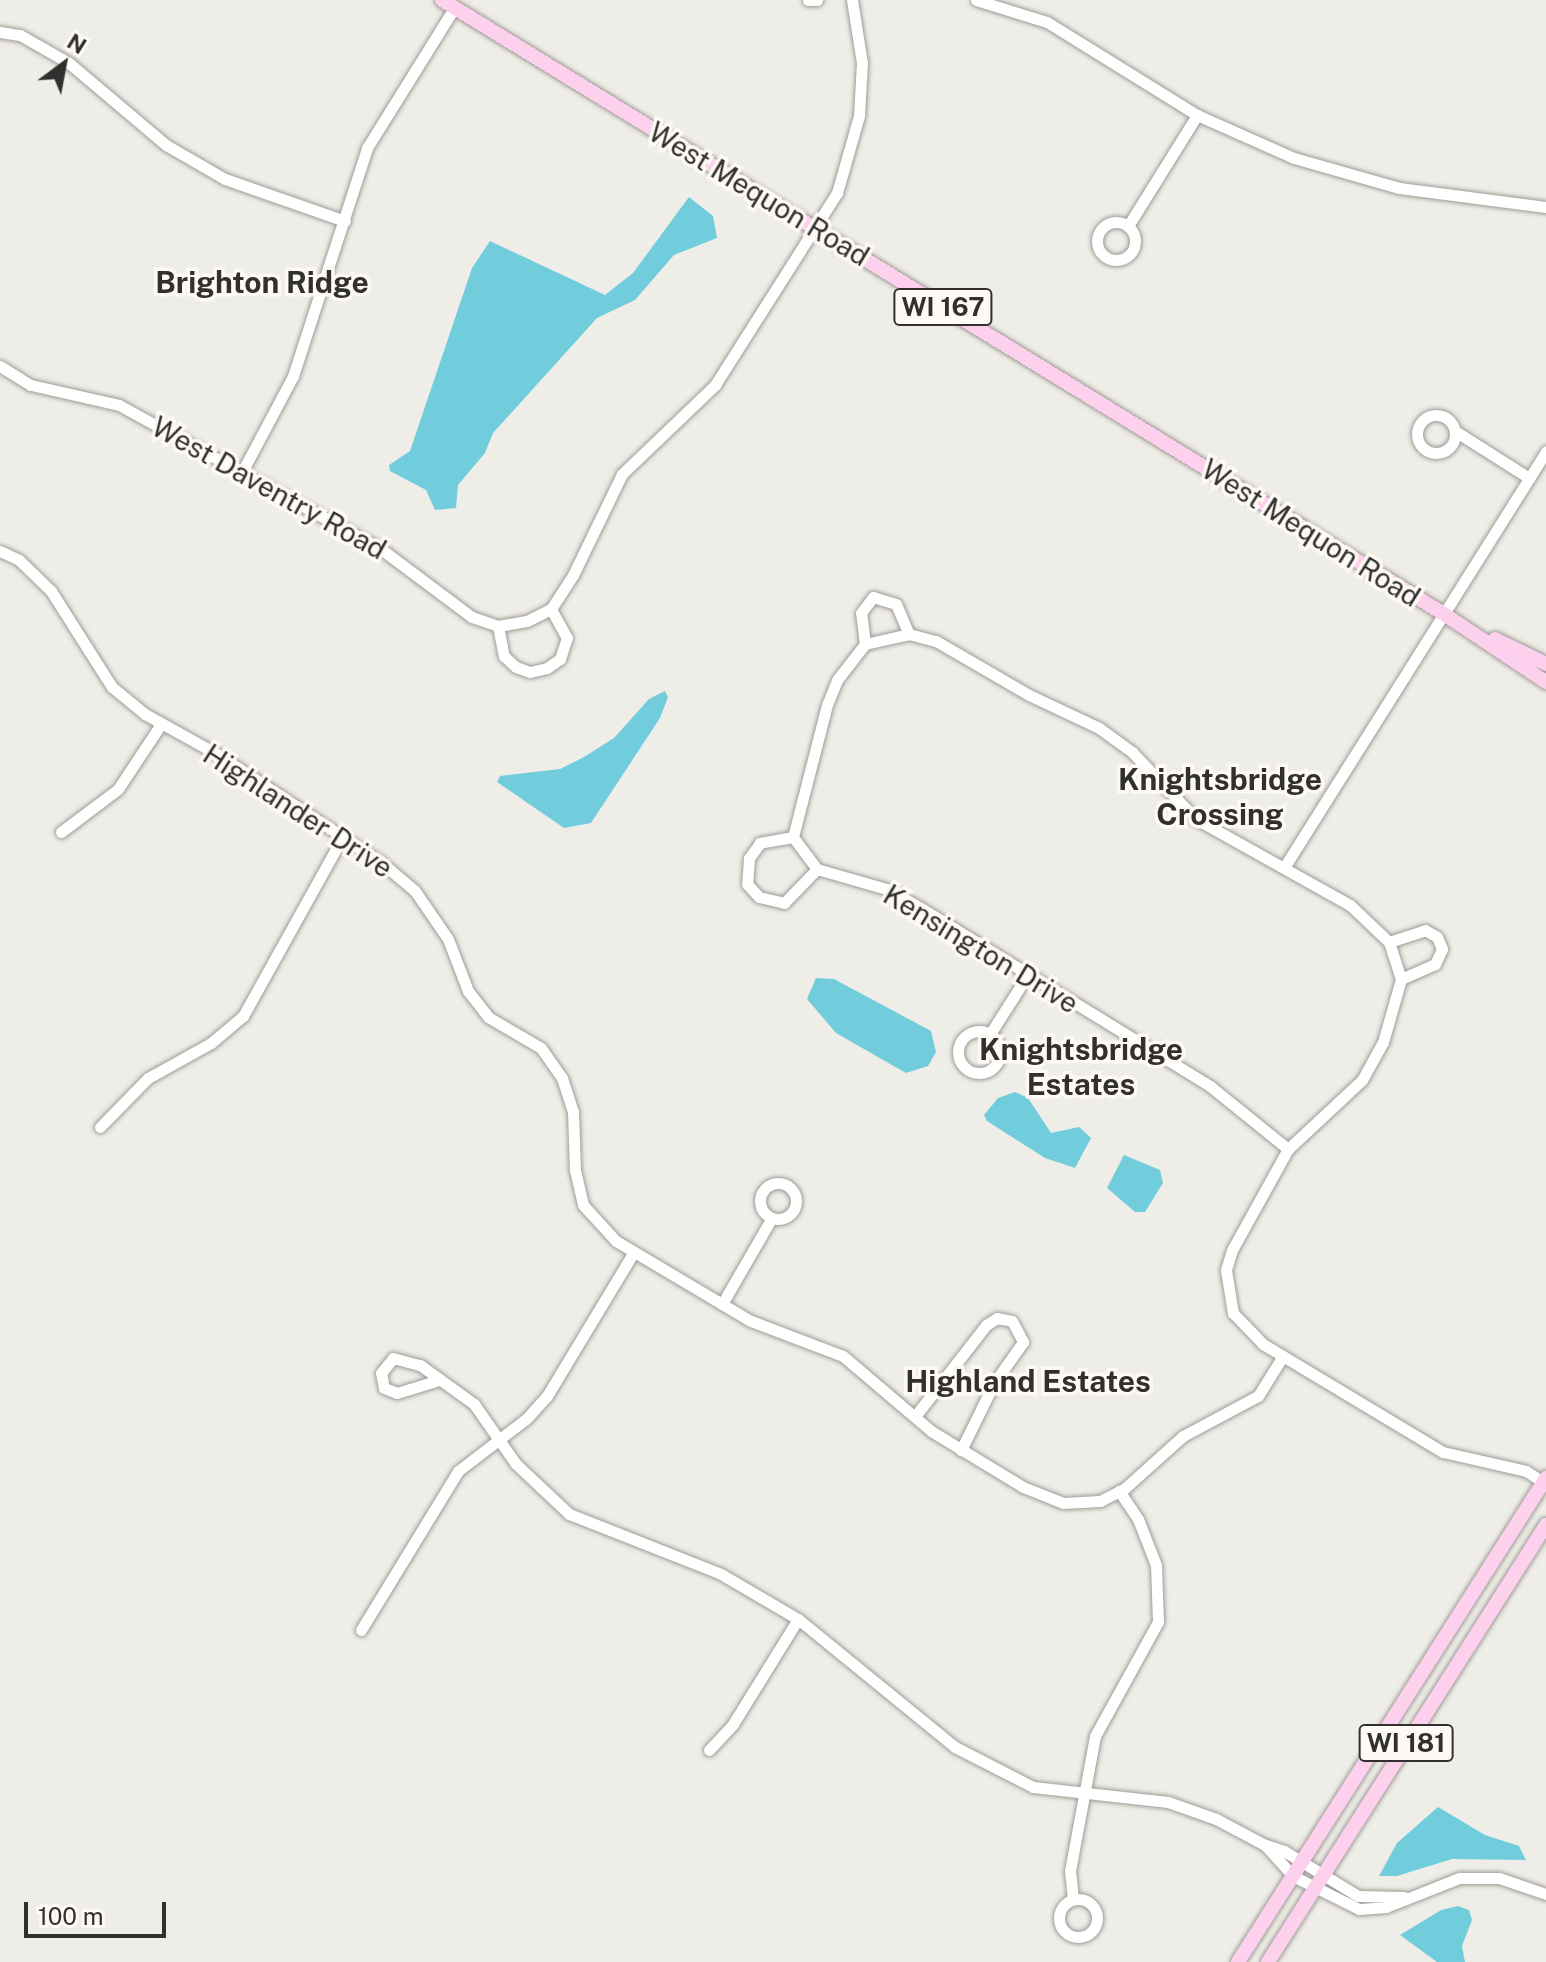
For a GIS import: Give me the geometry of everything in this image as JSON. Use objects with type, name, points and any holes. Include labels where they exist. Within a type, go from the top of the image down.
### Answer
[{"type":"main road","name":"West Mequon Road","points":[[448,4],[1444,614],[1546,682]]},
{"type":"main road","name":"West Mequon Road","points":[[1444,614],[1546,664]]},
{"type":"main road","name":"WI 181","points":[[1238,1962],[1545,1481]]},
{"type":"main road","name":"WI 181","points":[[1268,1962],[1546,1525]]},
{"type":"street","points":[[808,0],[817,0]]},
{"type":"street","points":[[551,609],[567,638],[560,659],[547,668],[530,672],[516,667],[504,656],[498,626],[527,621],[551,609],[587,550],[614,485],[715,385],[837,193],[859,116],[862,63],[852,0]]},
{"type":"street","points":[[976,0],[1047,22],[1197,115],[1343,174],[1414,190],[1546,207]]},
{"type":"street","points":[[242,472],[293,376],[381,119],[448,4]]},
{"type":"street","points":[[0,32],[20,35],[69,63],[166,145],[225,179],[345,221]]},
{"type":"street","points":[[1128,226],[1197,115]]},
{"type":"street","name":"West Daventry Road","points":[[0,366],[31,385],[119,405],[381,549],[472,617],[498,626]]},
{"type":"street","points":[[1455,431],[1529,478]]},
{"type":"street","points":[[1285,866],[1546,451]]},
{"type":"street","name":"Highlander Drive","points":[[0,551],[19,560],[51,591],[112,687],[161,724],[217,754],[415,891],[448,939],[468,991],[488,1017],[541,1048],[562,1078],[573,1111],[575,1170],[583,1205],[634,1252],[722,1304],[843,1356],[961,1450],[1023,1487],[1063,1503],[1100,1501],[1119,1491],[1183,1436],[1258,1396],[1283,1356]]},
{"type":"street","points":[[865,644],[861,613],[873,597],[896,604],[909,634]]},
{"type":"street","points":[[793,837],[760,843],[749,858],[747,884],[759,897],[784,903],[817,869],[793,837],[814,744],[837,680],[865,644],[909,634],[936,641],[1029,695],[1099,728],[1132,752],[1196,819],[1350,905],[1389,942],[1401,979],[1391,1022],[1362,1080],[1288,1149],[1226,1270],[1233,1313],[1248,1332],[1283,1356],[1443,1452],[1526,1471],[1545,1481]]},
{"type":"street","points":[[61,832],[118,789],[161,724]]},
{"type":"street","points":[[100,1127],[148,1078],[211,1043],[243,1016],[342,838]]},
{"type":"street","name":"Kensington Drive","points":[[817,869],[890,890],[1210,1086],[1288,1149]]},
{"type":"street","points":[[1389,942],[1425,930],[1437,937],[1442,949],[1435,964],[1401,979]]},
{"type":"street","points":[[990,1034],[1027,976]]},
{"type":"street","points":[[722,1304],[771,1219]]},
{"type":"street","points":[[361,1630],[458,1471],[547,1396],[634,1252]]},
{"type":"street","points":[[916,1415],[986,1325],[997,1318],[1012,1321],[1023,1342],[994,1383],[961,1450]]},
{"type":"street","points":[[439,1380],[392,1393],[384,1388],[381,1373],[388,1361],[399,1357],[439,1380],[474,1404],[516,1464],[569,1514],[721,1574],[798,1619],[955,1747],[1033,1787],[1168,1802],[1216,1819],[1301,1862],[1318,1882]]},
{"type":"street","points":[[1073,1899],[1070,1871],[1095,1736],[1158,1622],[1156,1565],[1138,1519],[1119,1491]]},
{"type":"street","points":[[709,1750],[733,1724],[798,1619]]},
{"type":"street","points":[[1265,1845],[1293,1876],[1318,1882],[1365,1910],[1444,1881],[1478,1877],[1514,1881],[1546,1894]]},
{"type":"water","points":[[689,197],[713,216],[717,238],[674,255],[635,300],[597,318],[493,433],[485,453],[458,485],[456,508],[435,510],[426,490],[390,471],[389,465],[410,451],[472,268],[490,241],[605,295],[633,273]]},
{"type":"water","points":[[665,691],[668,697],[660,718],[591,823],[564,828],[497,782],[500,776],[560,769],[584,757],[614,738],[649,699]]},
{"type":"water","points":[[816,978],[834,979],[931,1031],[936,1052],[928,1066],[906,1073],[836,1033],[807,999]]},
{"type":"water","points":[[1015,1092],[1028,1098],[1051,1133],[1079,1127],[1091,1138],[1075,1168],[1045,1158],[987,1121],[984,1115],[998,1098]]},
{"type":"water","points":[[1124,1155],[1160,1170],[1163,1183],[1145,1212],[1135,1212],[1107,1188]]},
{"type":"water","points":[[1438,1807],[1485,1835],[1519,1846],[1526,1860],[1452,1859],[1397,1876],[1379,1876],[1397,1843]]},
{"type":"water","points":[[1458,1906],[1469,1910],[1472,1920],[1462,1946],[1465,1962],[1437,1962],[1400,1935],[1441,1910]]},
{"type":"district","name":"Brighton Ridge","points":[[262,282]]},
{"type":"district","name":"Knightsbridge Crossing","points":[[1220,796]]},
{"type":"district","name":"Knightsbridge Estates","points":[[1081,1066]]},
{"type":"district","name":"Highland Estates","points":[[1028,1381]]}]
